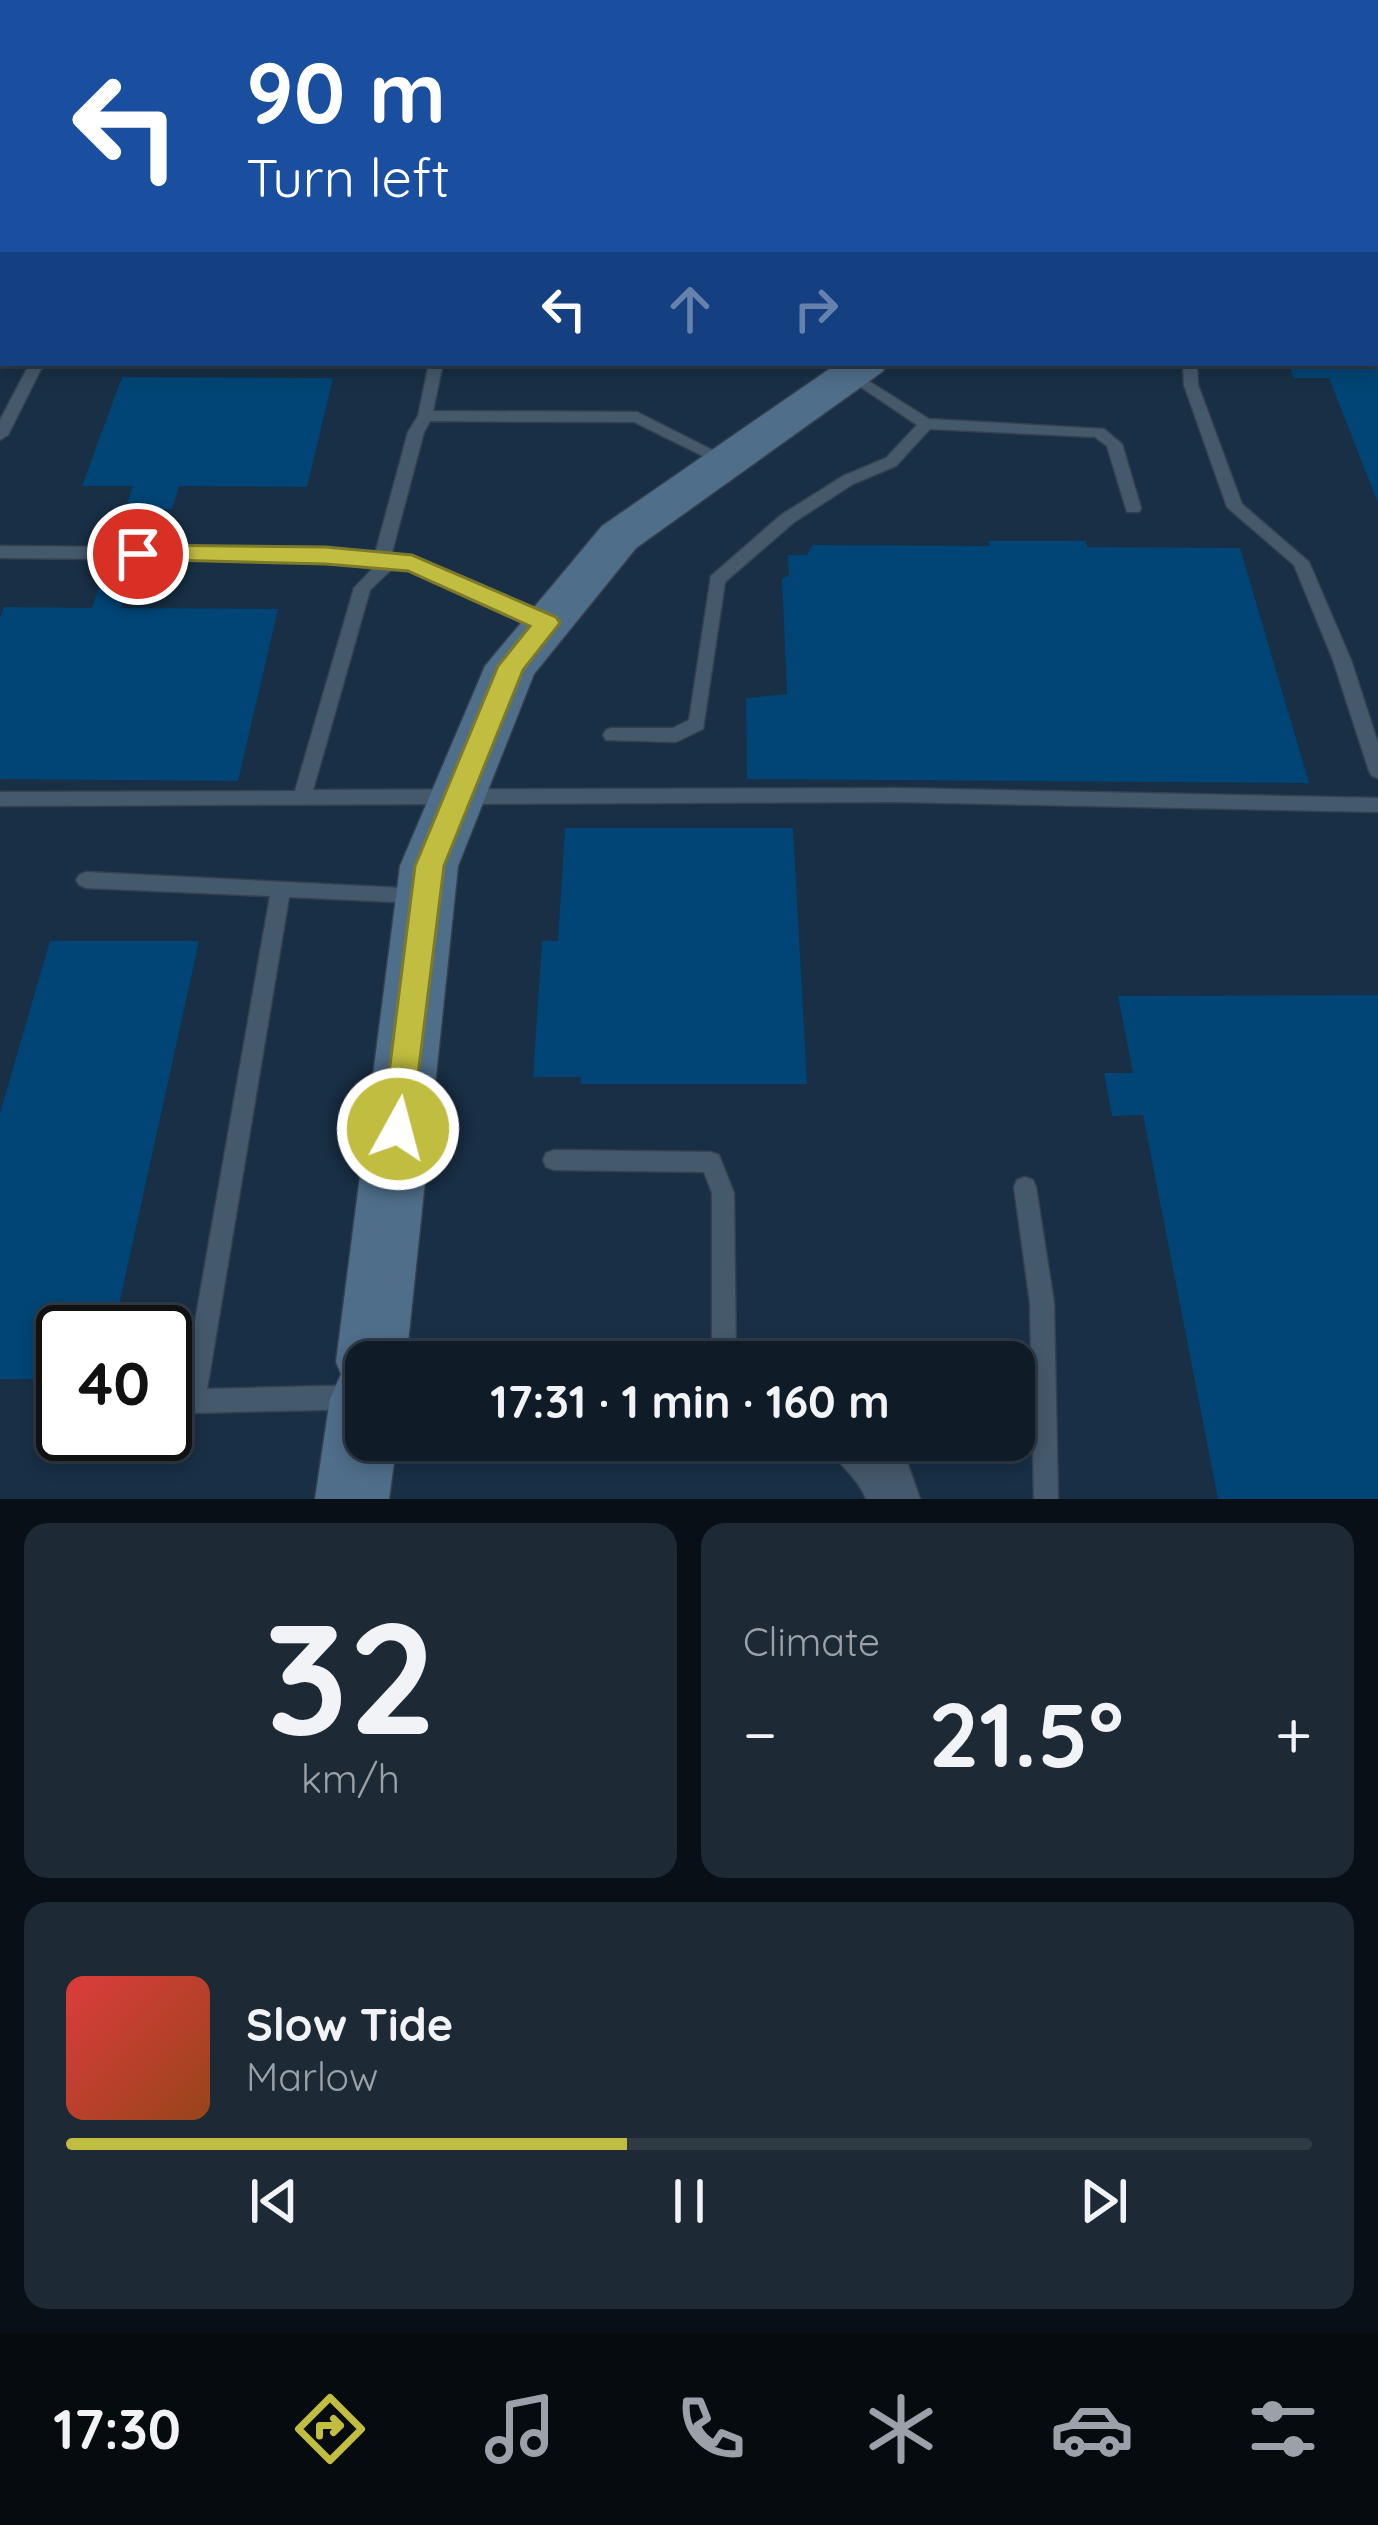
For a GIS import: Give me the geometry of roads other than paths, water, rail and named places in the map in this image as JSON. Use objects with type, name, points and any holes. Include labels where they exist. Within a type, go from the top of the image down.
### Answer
[{"type":"street","points":[[373,1341],[429,866],[511,666],[619,537],[850,367]]},
{"type":"street","points":[[352,1499],[357,1461]]},
{"type":"street","points":[[872,1461],[886,1475],[893,1499]]},
{"type":"lane","points":[[0,435],[35,366]]},
{"type":"lane","points":[[302,798],[362,588],[386,561],[435,366]]},
{"type":"lane","points":[[1190,366],[1191,385],[1235,508],[1300,562],[1342,660],[1378,771]]},
{"type":"lane","points":[[850,367],[926,424],[1099,432],[1114,444],[1133,508]]},
{"type":"lane","points":[[424,416],[637,417],[726,461]]},
{"type":"lane","points":[[612,735],[676,735],[697,724],[717,580],[787,519],[848,480],[891,462],[926,424]]},
{"type":"lane","points":[[0,552],[111,553]]},
{"type":"lane","points":[[138,554],[412,563],[547,623]]},
{"type":"lane","points":[[0,799],[897,795],[1378,805]]},
{"type":"lane","points":[[86,880],[426,896]]},
{"type":"lane","points":[[281,889],[193,1401],[345,1398]]},
{"type":"lane","points":[[554,1160],[711,1162],[724,1193],[724,1341]]},
{"type":"lane","points":[[1025,1187],[1042,1303],[1046,1499]]}]
